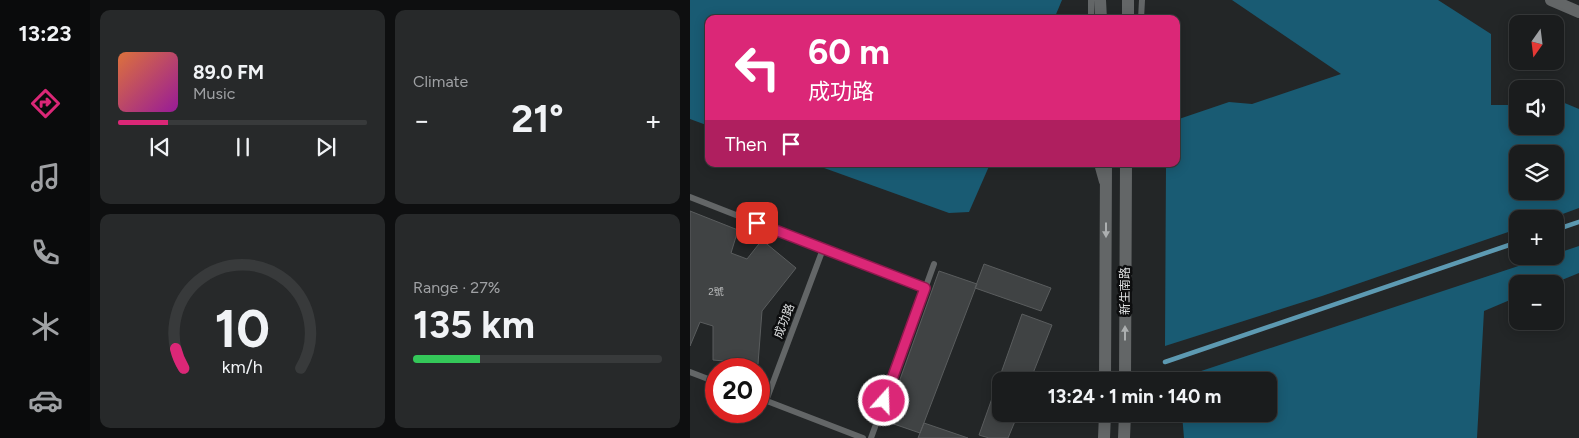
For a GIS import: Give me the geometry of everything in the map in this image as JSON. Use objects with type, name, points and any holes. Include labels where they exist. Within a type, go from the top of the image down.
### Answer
[{"type":"street","points":[[1100,0],[1101,15]]},
{"type":"street","points":[[1128,0],[1128,15]]},
{"type":"street","points":[[1552,0],[1579,12]]},
{"type":"street","name":"新生南路","points":[[1105,372],[1106,167]]},
{"type":"street","name":"新生南路","points":[[1125,372],[1126,167]]},
{"type":"street","points":[[1104,438],[1105,422]]},
{"type":"street","points":[[1124,422],[1124,438]]},
{"type":"lane","points":[[1091,0],[1091,15]]},
{"type":"lane","points":[[1141,15],[1142,0]]},
{"type":"lane","name":"新生南路","points":[[1098,167],[1106,202]]},
{"type":"lane","name":"新生南路","points":[[1126,200],[1131,167]]},
{"type":"lane","points":[[690,197],[925,288]]},
{"type":"lane","name":"成功路","points":[[770,390],[823,249]]},
{"type":"lane","points":[[871,438],[934,264]]},
{"type":"lane","points":[[690,372],[705,378]]},
{"type":"lane","points":[[770,403],[853,436],[864,438]]},
{"type":"shaded area","points":[[690,0],[1062,0],[1056,15],[705,15],[705,125],[690,119]]},
{"type":"shaded area","points":[[1232,0],[1438,0],[1491,34],[1491,105],[1509,105],[1509,135],[1564,135],[1564,103],[1579,109],[1579,208],[1564,214],[1564,210],[1509,210],[1509,232],[1322,296],[1165,346],[1166,167],[1180,167],[1180,119],[1229,102],[1252,104],[1341,74]]},
{"type":"shaded area","points":[[821,167],[989,167],[969,212],[949,213]]},
{"type":"shaded area","points":[[1579,246],[1579,273],[1564,279],[1564,275],[1509,275],[1509,300],[1484,311],[1477,438],[1184,438],[1183,422],[1277,422],[1277,372],[1198,372],[1522,265],[1564,265],[1564,251]]},
{"type":"building","points":[[690,211],[738,230],[731,253],[747,259],[762,240],[796,268],[762,311],[758,358],[713,358],[713,326],[700,322],[690,346]]},
{"type":"building","points":[[984,264],[1051,288],[1041,311],[975,288]]},
{"type":"building","points":[[939,271],[977,284],[920,433],[885,421]]},
{"type":"building","points":[[1022,314],[1052,325],[1034,372],[1001,372]]},
{"type":"building","points":[[992,398],[992,422],[1015,422],[1008,438],[989,438],[979,435]]},
{"type":"building","points":[[924,423],[968,438],[918,438]]},
{"type":"waterway","points":[[1564,227],[1579,222]]},
{"type":"waterway","points":[[1165,362],[1509,245]]},
{"type":"route","points":[[757,223],[925,288],[884,401]]}]
